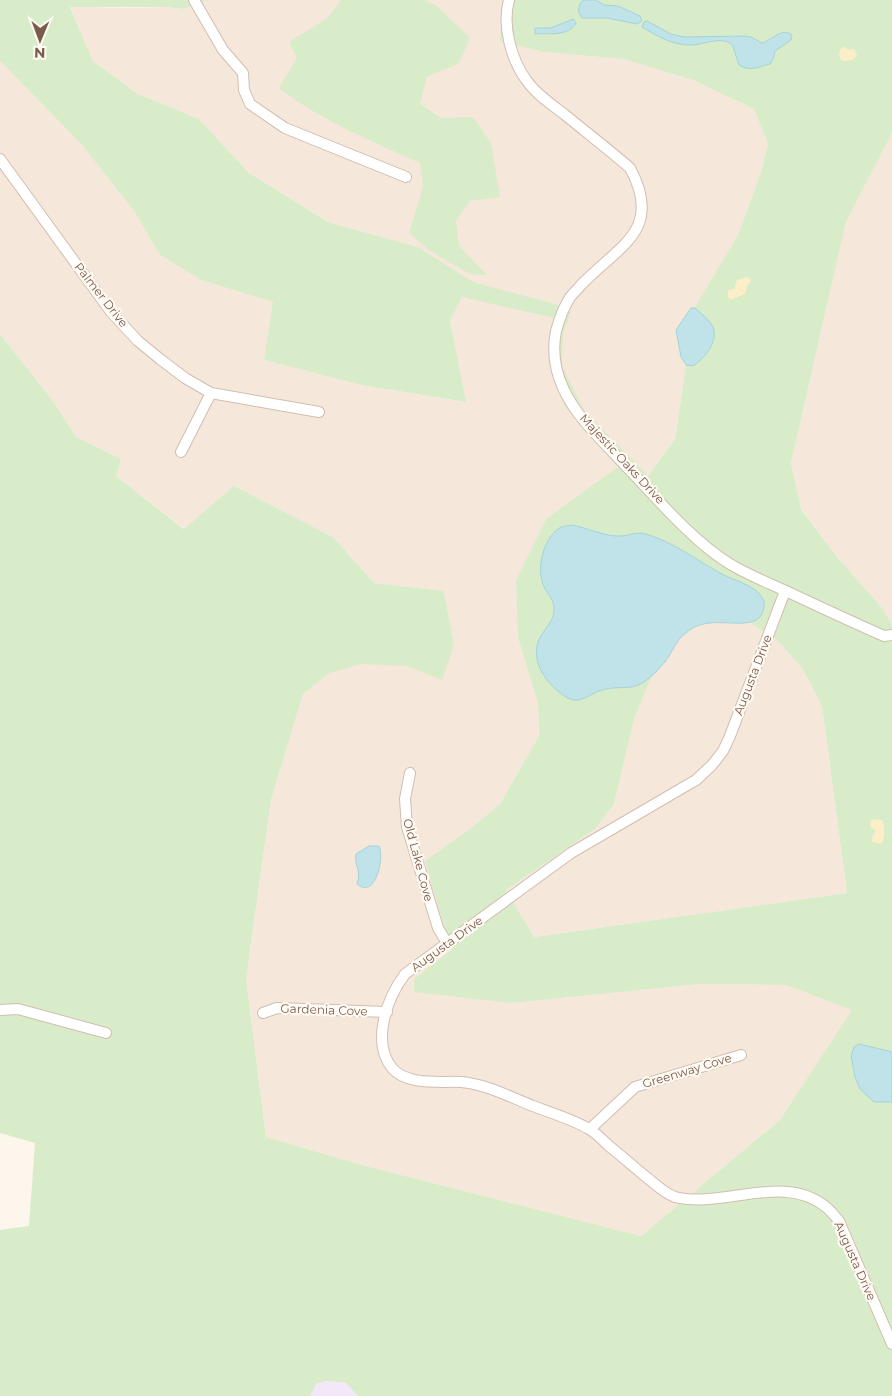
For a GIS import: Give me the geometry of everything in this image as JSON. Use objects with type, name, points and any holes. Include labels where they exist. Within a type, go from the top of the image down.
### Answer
[{"type":"street","points":[[194,0],[223,50],[243,73],[244,90],[250,104],[285,128],[406,177]]},
{"type":"street","name":"Majestic Oaks Drive","points":[[509,0],[507,8],[510,42],[517,65],[527,82],[546,100],[630,168],[641,194],[640,222],[634,236],[573,294],[561,315],[556,331],[554,360],[564,391],[588,424],[696,538],[729,563],[884,636],[892,635]]},
{"type":"street","name":"Palmer Drive","points":[[0,159],[111,312],[138,341],[185,378],[210,393],[319,412]]},
{"type":"street","points":[[181,452],[210,393]]},
{"type":"street","name":"Augusta Drive","points":[[785,590],[730,736],[712,765],[696,780],[673,795],[571,853],[405,974],[396,986],[387,1012],[381,1038],[382,1049],[387,1061],[394,1070],[405,1078],[464,1082],[490,1089],[590,1129],[656,1185],[672,1196],[693,1200],[788,1191],[812,1199],[826,1207],[839,1221],[892,1344]]},
{"type":"street","name":"Old Lake Cove","points":[[410,773],[406,799],[407,827],[438,928],[447,943]]},
{"type":"street","name":"Gardenia Cove","points":[[263,1013],[277,1008],[387,1012]]},
{"type":"street","points":[[0,1010],[18,1009],[106,1033]]},
{"type":"street","name":"Greenway Cove","points":[[590,1129],[635,1087],[741,1055]]},
{"type":"shaded area","points":[[209,0],[503,0],[501,41],[543,52],[623,59],[693,80],[754,109],[768,144],[761,172],[738,235],[695,308],[691,308],[676,330],[681,357],[686,365],[675,439],[648,476],[518,638],[538,703],[539,736],[500,804],[466,832],[446,929],[451,950],[414,979],[512,1003],[700,984],[786,985],[853,1010],[780,1120],[641,1236],[362,1165],[266,1137],[246,979],[271,800],[312,664],[454,645],[444,591],[374,583],[333,537],[234,486],[185,529],[116,476],[121,459],[76,437],[53,401],[0,334],[0,61],[82,145],[134,211],[160,255],[201,280],[274,302],[264,360],[361,385],[465,402],[450,321],[462,297],[418,247],[328,222],[249,173],[199,119],[136,93],[93,61],[70,6],[167,7],[183,9]]},
{"type":"shaded area","points":[[892,133],[892,625],[883,609],[837,557],[801,508],[791,463],[846,222]]},
{"type":"shaded area","points":[[716,622],[750,623],[777,640],[802,668],[822,706],[847,893],[534,937],[506,890],[595,829],[614,804],[634,719],[651,678],[667,660],[676,641],[698,624]]},
{"type":"shaded area","points":[[326,1381],[462,1396],[281,1396]]},
{"type":"green space","points":[[0,0],[209,0],[183,9],[167,7],[70,7],[93,61],[136,93],[199,119],[249,173],[328,222],[418,247],[473,282],[555,304],[571,312],[563,334],[562,366],[584,410],[648,476],[675,439],[686,365],[681,357],[676,330],[691,308],[695,307],[738,235],[761,172],[768,144],[754,109],[693,80],[623,59],[543,52],[500,41],[503,0],[892,0],[892,133],[846,222],[791,463],[801,509],[837,557],[883,609],[892,625],[892,1396],[358,1396],[346,1383],[326,1381],[316,1384],[310,1396],[0,1396],[0,1230],[29,1226],[35,1143],[0,1133],[0,334],[53,401],[76,437],[121,459],[116,476],[184,529],[234,486],[333,537],[374,583],[444,591],[454,645],[442,680],[407,666],[361,664],[329,673],[303,694],[271,800],[246,979],[266,1137],[362,1165],[641,1236],[780,1120],[852,1010],[786,985],[700,984],[512,1003],[414,992],[414,979],[451,950],[425,861],[466,832],[500,804],[539,736],[538,703],[518,638],[516,581],[546,519],[618,467],[565,407],[549,363],[554,318],[462,297],[450,321],[466,402],[361,385],[264,360],[273,302],[201,280],[160,255],[134,211],[82,145],[0,61]],"holes":[[[716,622],[750,623],[777,640],[802,668],[822,706],[847,893],[534,937],[506,890],[595,829],[614,804],[634,719],[651,678],[667,660],[676,641],[698,624]]]},
{"type":"green space","points":[[341,0],[425,0],[437,6],[470,38],[459,63],[427,77],[420,104],[441,118],[473,117],[491,143],[500,197],[470,201],[456,221],[459,246],[487,275],[470,274],[430,251],[409,233],[423,187],[420,163],[312,111],[279,88],[297,58],[289,42],[328,18]]},
{"type":"sand","points":[[844,47],[848,50],[854,49],[857,55],[853,60],[843,61],[841,59],[839,55],[841,48]]},
{"type":"sand","points":[[748,277],[751,281],[747,286],[745,294],[730,300],[728,290],[734,289],[737,280]]},
{"type":"sand","points":[[871,820],[882,820],[883,823],[884,836],[881,844],[872,842],[872,837],[876,831],[870,826]]},
{"type":"water","points":[[583,0],[596,0],[604,5],[618,6],[640,16],[642,21],[637,24],[607,18],[582,18],[578,11]]},
{"type":"water","points":[[573,19],[576,23],[573,27],[563,32],[535,34],[535,28],[551,28]]},
{"type":"water","points":[[647,21],[671,34],[684,37],[744,36],[751,37],[762,43],[784,32],[792,35],[791,40],[775,51],[770,64],[747,68],[739,65],[732,44],[722,41],[696,45],[683,45],[671,42],[642,27],[644,22]]},
{"type":"water","points":[[691,308],[695,308],[704,316],[712,325],[714,331],[713,342],[710,348],[693,366],[686,365],[681,357],[676,330]]},
{"type":"water","points":[[572,525],[616,536],[642,533],[656,537],[753,589],[763,599],[764,608],[762,613],[759,618],[752,622],[715,623],[696,626],[680,639],[665,662],[646,680],[632,687],[606,689],[578,700],[570,699],[558,691],[540,670],[537,649],[538,642],[554,613],[554,604],[543,585],[541,574],[544,551],[555,531],[561,527]]},
{"type":"water","points":[[369,846],[379,846],[381,859],[377,876],[369,886],[363,887],[357,884],[359,875],[356,854]]},
{"type":"water","points":[[859,1044],[892,1052],[892,1102],[874,1102],[860,1089],[855,1077],[851,1056],[854,1047]]}]
